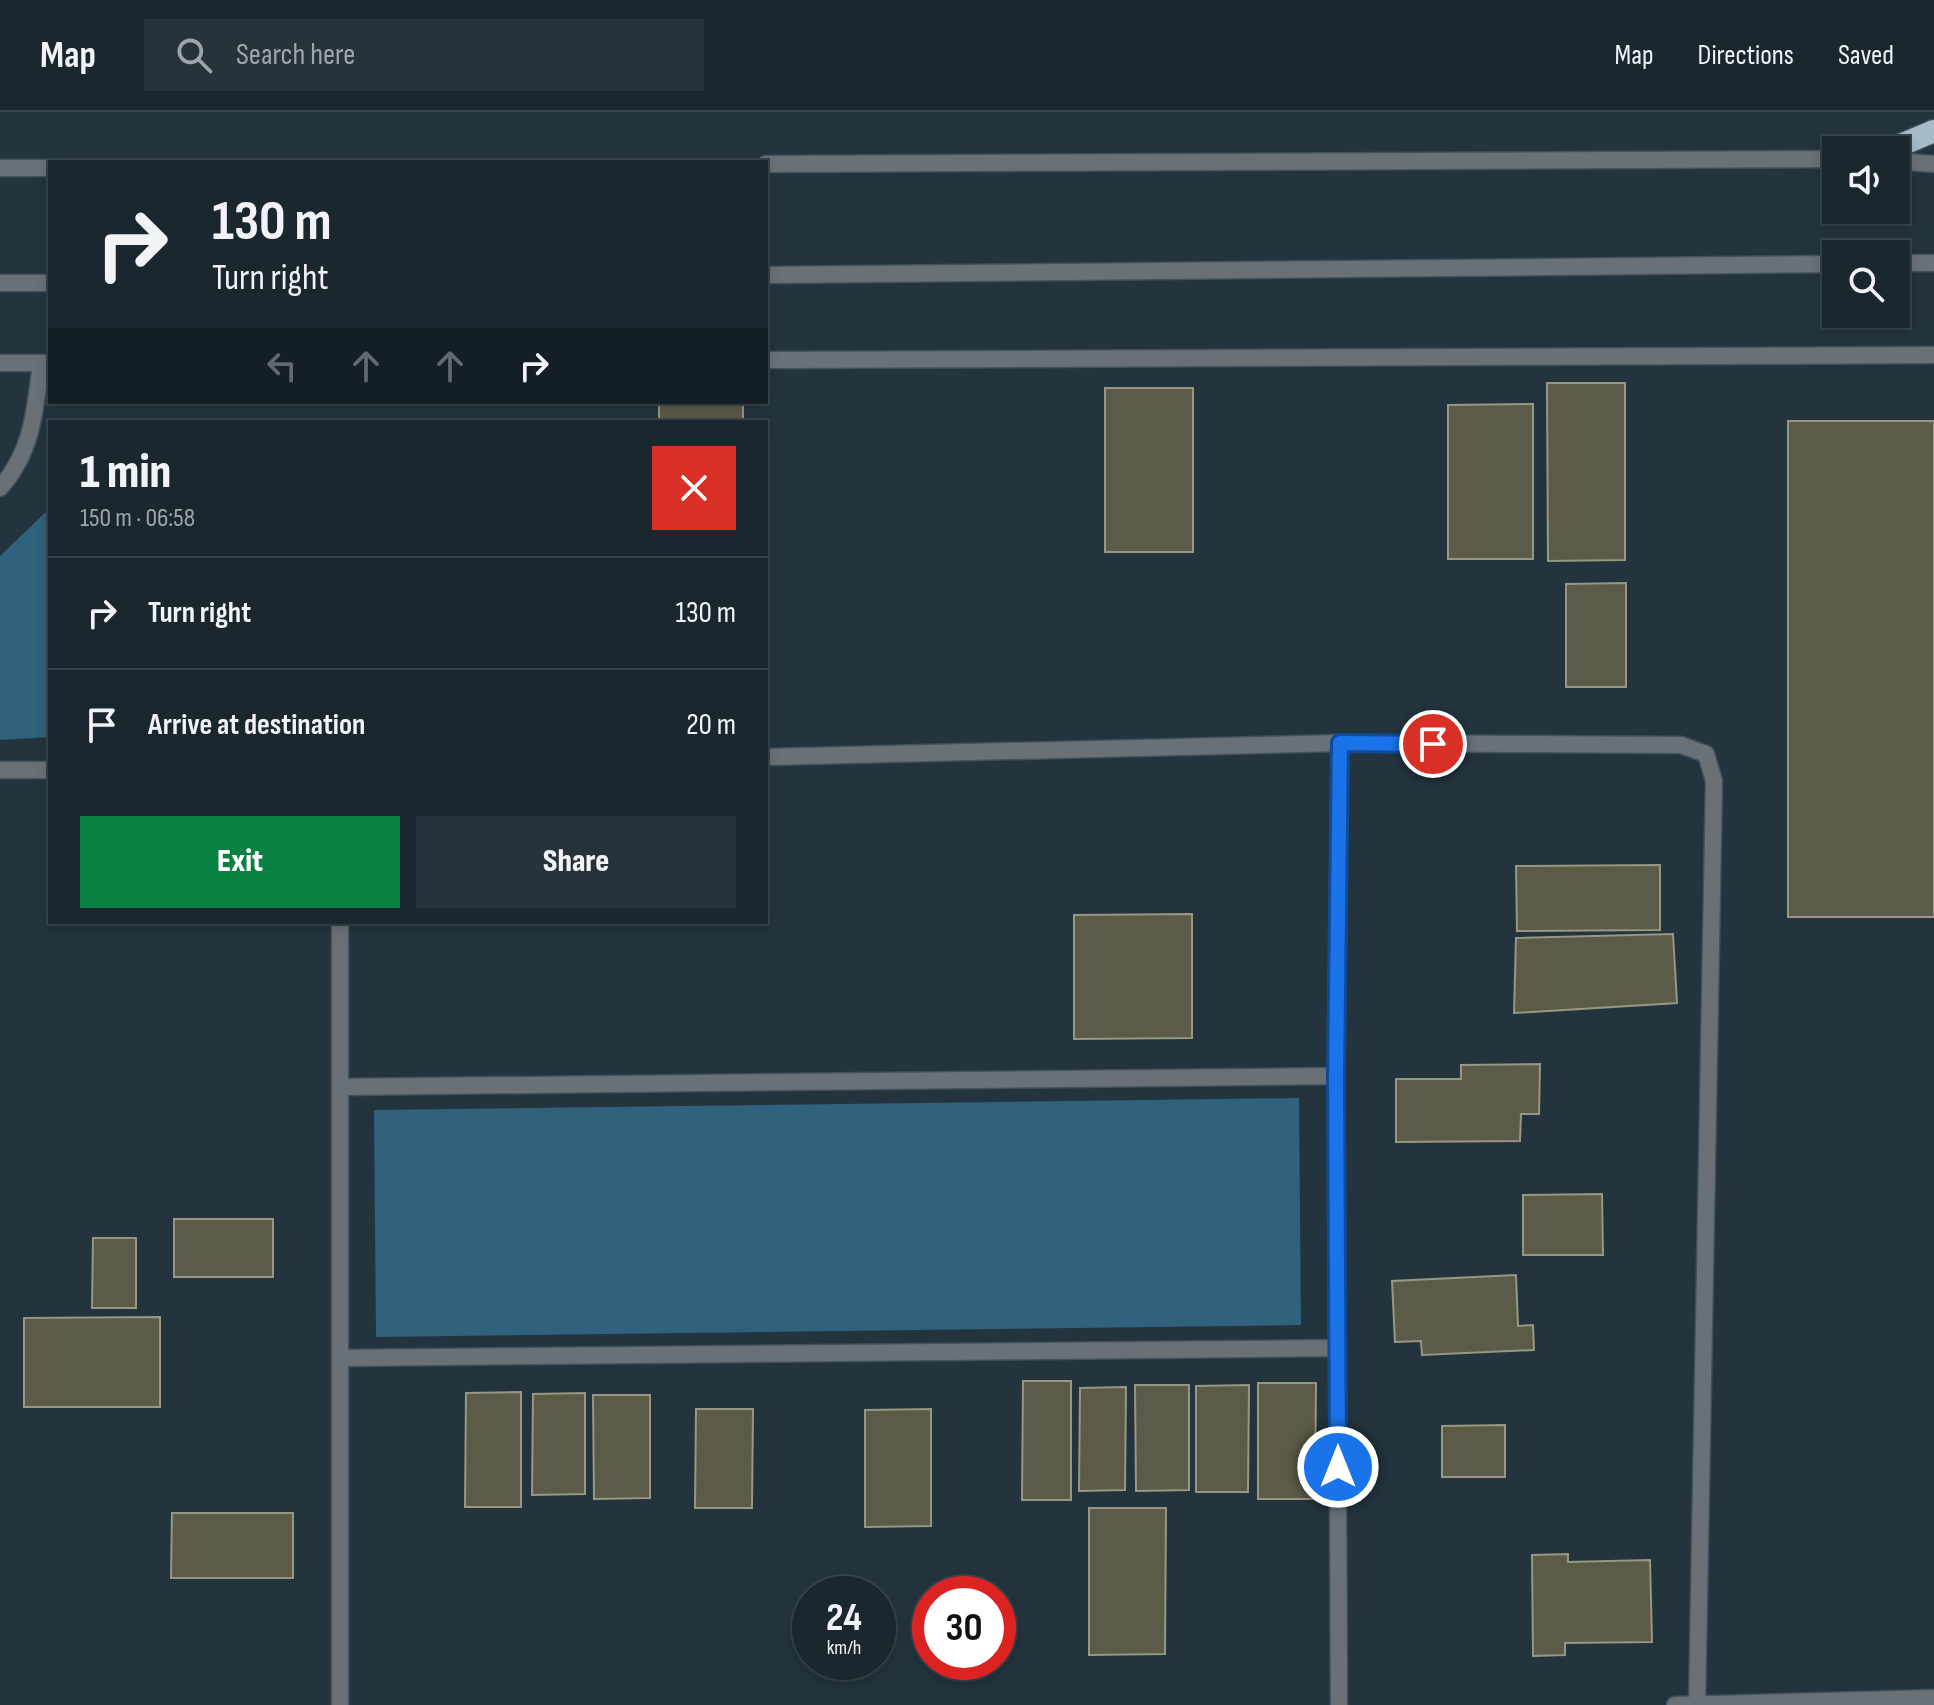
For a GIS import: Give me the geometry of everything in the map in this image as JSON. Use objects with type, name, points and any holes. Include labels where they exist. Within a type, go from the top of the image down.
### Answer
[{"type":"highway","points":[[1910,141],[1934,131]]},
{"type":"street","points":[[768,164],[1822,159]]},
{"type":"street","points":[[1910,162],[1934,164]]},
{"type":"street","points":[[0,168],[48,168]]},
{"type":"street","points":[[1910,263],[1934,263]]},
{"type":"street","points":[[768,275],[1822,264]]},
{"type":"street","points":[[0,283],[48,283]]},
{"type":"street","points":[[768,360],[1934,355]]},
{"type":"street","points":[[0,363],[46,363],[33,427],[12,475],[0,488]]},
{"type":"street","points":[[1339,1705],[1336,1076],[1340,743]]},
{"type":"street","points":[[768,757],[1340,743],[1681,745],[1706,754],[1714,781],[1697,1705]]},
{"type":"street","points":[[0,770],[48,770]]},
{"type":"street","points":[[340,924],[340,1705]]},
{"type":"street","points":[[340,1087],[1336,1076]]},
{"type":"street","points":[[340,1358],[1337,1348]]},
{"type":"street","points":[[1675,1705],[1934,1698]]},
{"type":"shaded area","points":[[48,510],[48,737],[0,740],[0,556]]},
{"type":"shaded area","points":[[1299,1098],[1301,1325],[376,1337],[374,1110]]},
{"type":"building","points":[[1547,383],[1625,383],[1625,560],[1548,561]]},
{"type":"building","points":[[1105,388],[1193,388],[1193,552],[1105,552]]},
{"type":"building","points":[[659,404],[743,404],[743,420],[659,420]]},
{"type":"building","points":[[1533,404],[1533,559],[1448,559],[1448,405]]},
{"type":"building","points":[[1788,421],[1934,421],[1934,917],[1788,917]]},
{"type":"building","points":[[1626,583],[1626,687],[1566,687],[1566,584]]},
{"type":"building","points":[[1660,865],[1660,930],[1517,931],[1516,866]]},
{"type":"building","points":[[1192,914],[1192,1038],[1074,1039],[1074,915]]},
{"type":"building","points":[[1673,934],[1677,1003],[1514,1013],[1516,938]]},
{"type":"building","points":[[1540,1064],[1539,1114],[1521,1114],[1520,1141],[1396,1142],[1396,1079],[1461,1079],[1461,1065]]},
{"type":"building","points":[[1602,1194],[1603,1255],[1523,1255],[1523,1195]]},
{"type":"building","points":[[174,1219],[273,1219],[273,1277],[174,1277]]},
{"type":"building","points":[[93,1238],[136,1238],[136,1308],[92,1308]]},
{"type":"building","points":[[1516,1275],[1518,1326],[1533,1325],[1534,1350],[1422,1355],[1421,1341],[1395,1342],[1392,1281]]},
{"type":"building","points":[[160,1317],[160,1407],[24,1407],[24,1318]]},
{"type":"building","points":[[1023,1381],[1071,1381],[1071,1500],[1022,1500]]},
{"type":"building","points":[[1258,1383],[1316,1383],[1315,1499],[1258,1499]]},
{"type":"building","points":[[1135,1385],[1189,1385],[1189,1490],[1136,1491]]},
{"type":"building","points":[[1249,1385],[1248,1492],[1196,1492],[1196,1386]]},
{"type":"building","points":[[1126,1387],[1125,1490],[1079,1491],[1080,1388]]},
{"type":"building","points":[[521,1392],[521,1507],[465,1507],[466,1393]]},
{"type":"building","points":[[585,1393],[585,1494],[532,1495],[533,1394]]},
{"type":"building","points":[[593,1395],[650,1395],[650,1498],[594,1499]]},
{"type":"building","points":[[696,1409],[753,1409],[752,1508],[695,1508]]},
{"type":"building","points":[[931,1409],[931,1526],[865,1527],[865,1410]]},
{"type":"building","points":[[1505,1425],[1505,1477],[1442,1477],[1442,1426]]},
{"type":"building","points":[[1089,1508],[1166,1508],[1165,1654],[1089,1655]]},
{"type":"building","points":[[172,1513],[293,1513],[293,1578],[171,1578]]},
{"type":"building","points":[[1568,1554],[1568,1562],[1650,1560],[1652,1642],[1565,1643],[1565,1655],[1533,1656],[1532,1555]]},
{"type":"route","points":[[1338,1467],[1336,1076],[1340,743],[1433,744]]}]
